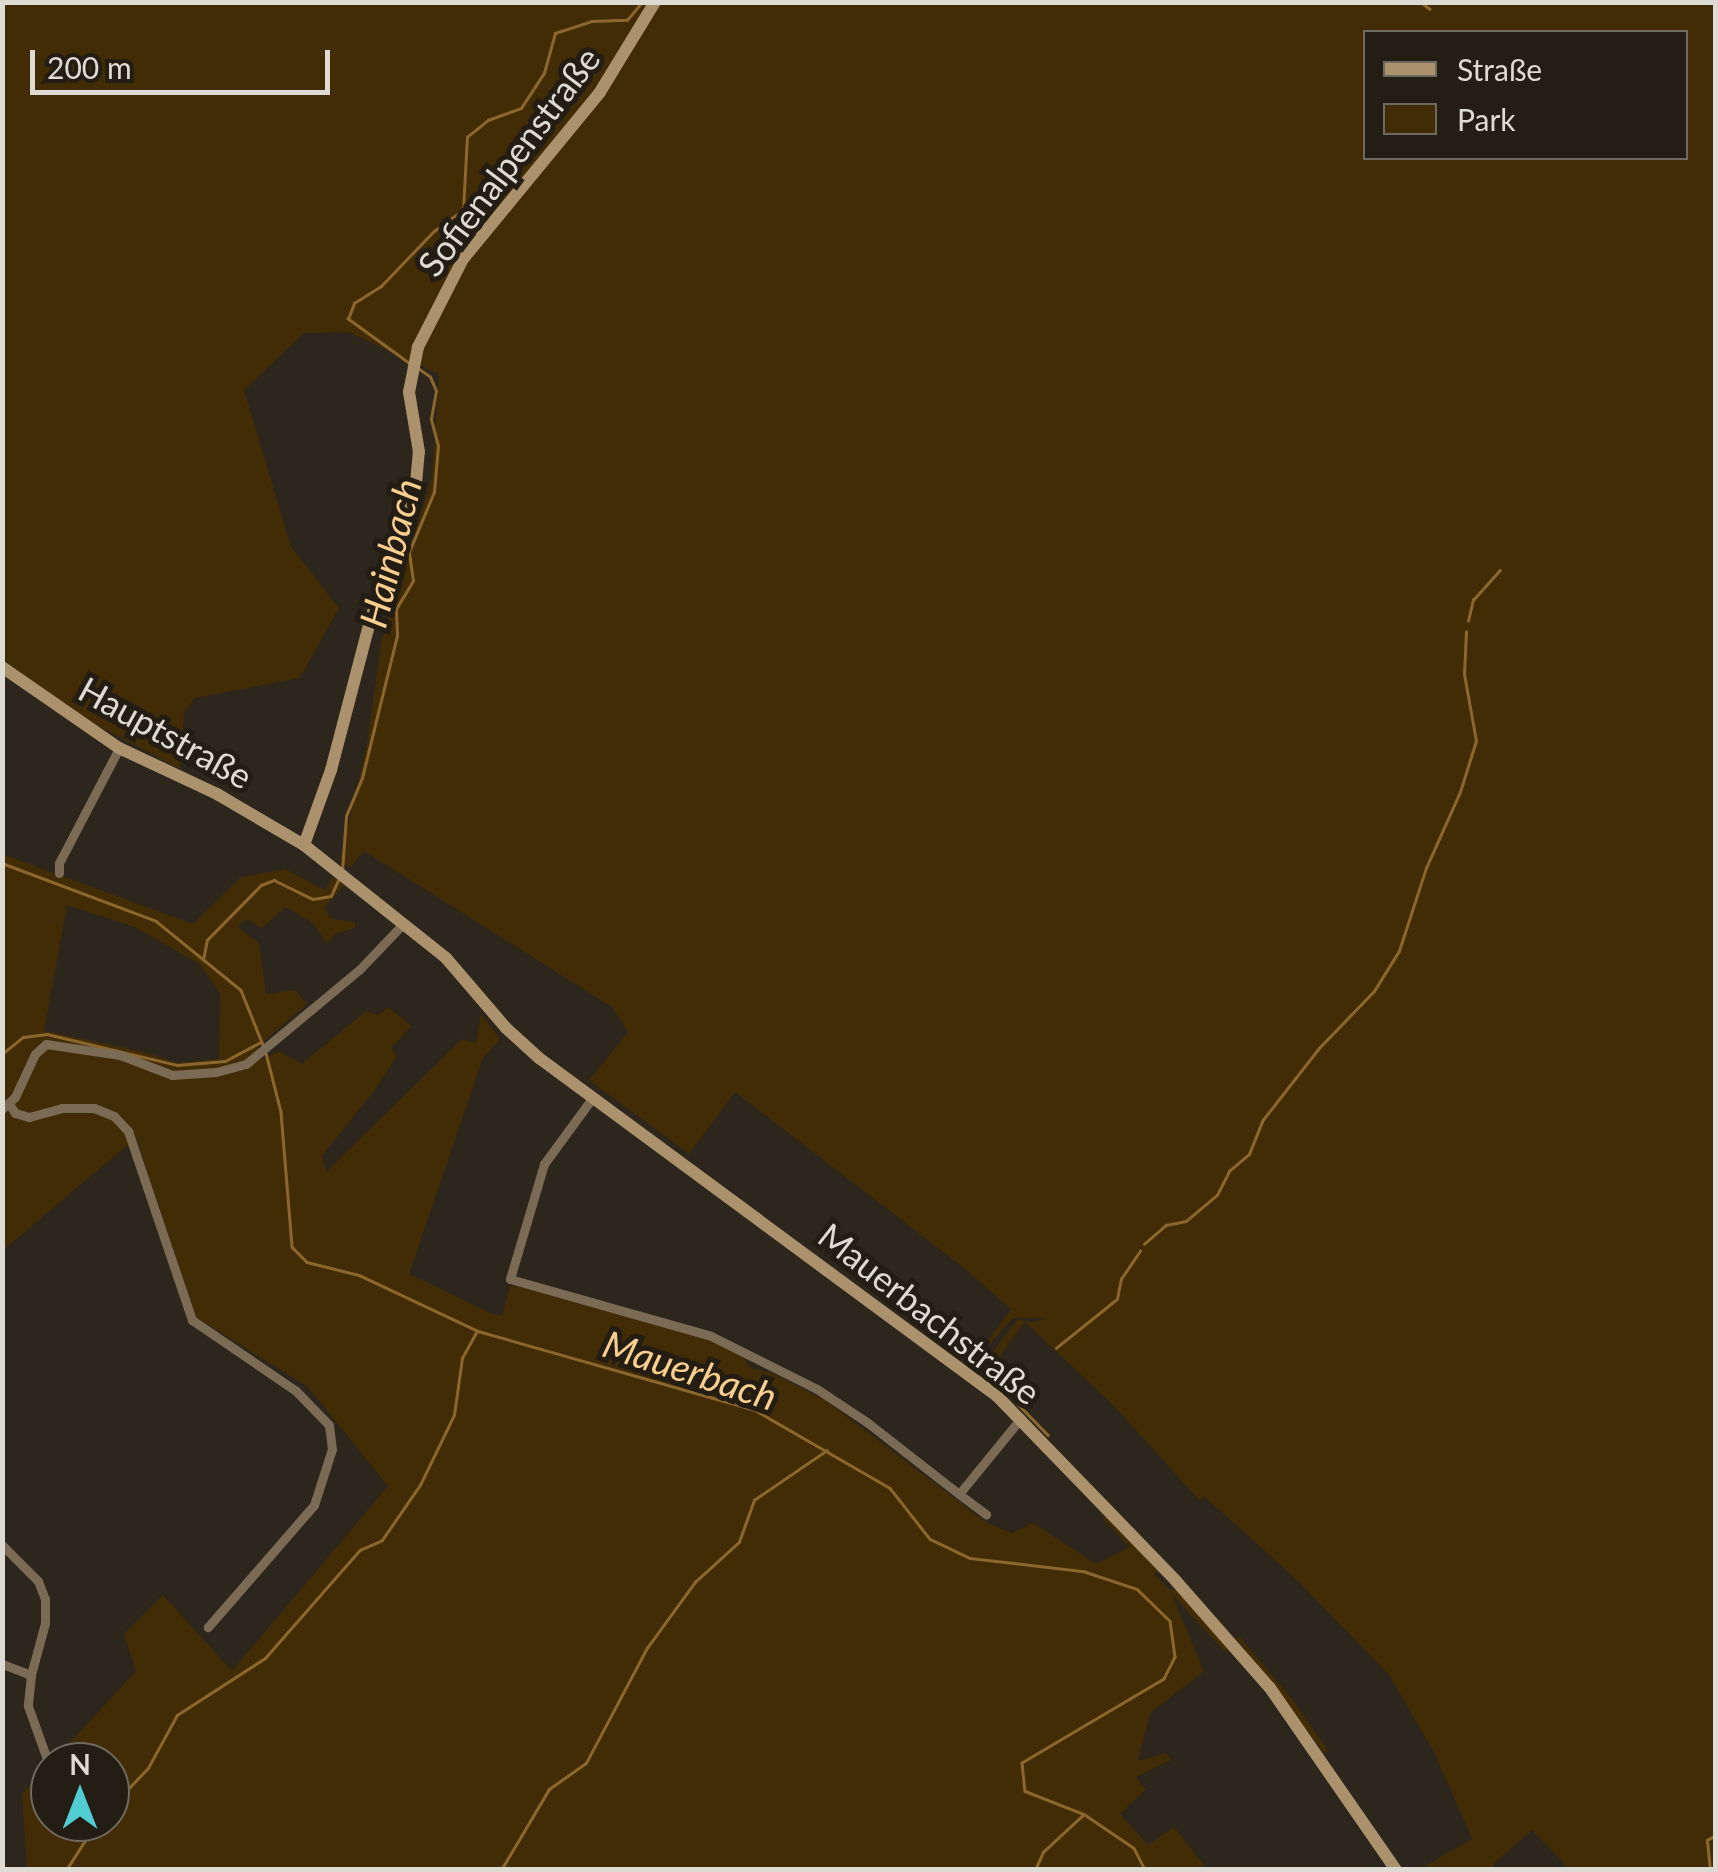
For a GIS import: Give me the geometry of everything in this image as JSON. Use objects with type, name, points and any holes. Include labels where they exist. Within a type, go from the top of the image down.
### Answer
[{"type":"main road","name":"Sofienalpenstraße","points":[[304,845],[331,770],[368,630],[416,484],[420,452],[410,380],[414,358],[463,259],[600,92],[655,2]]},
{"type":"main road","name":"Hauptstraße","points":[[2,666],[119,748],[217,794],[304,845]]},
{"type":"main road","name":"Mauerbachstraße","points":[[304,845],[457,969],[530,1050],[984,1386],[1021,1418],[1176,1580],[1270,1688],[1396,1870]]},
{"type":"street","points":[[58,872],[59,863],[119,748]]},
{"type":"street","points":[[208,1627],[314,1504],[332,1450],[329,1425],[296,1391],[192,1320],[128,1131],[114,1116],[94,1108],[62,1108],[29,1117],[6,1107],[39,1047],[62,1044],[104,1052],[172,1075],[216,1072],[254,1059],[360,970],[402,926]]},
{"type":"street","points":[[593,1097],[544,1164],[510,1279],[711,1336],[830,1398],[986,1514]]},
{"type":"street","points":[[959,1494],[1021,1418]]},
{"type":"street","points":[[2,1545],[38,1582],[45,1599],[45,1623],[30,1675],[28,1706],[42,1742]]},
{"type":"street","points":[[2,1664],[30,1675]]},
{"type":"green space","points":[[2,3],[1715,3],[1715,1869],[1561,1869],[1565,1864],[1532,1830],[1493,1864],[1495,1869],[1420,1869],[1472,1839],[1434,1752],[1389,1675],[1294,1577],[1205,1497],[1200,1501],[1113,1405],[1025,1322],[987,1373],[980,1368],[1017,1320],[1034,1322],[1045,1318],[1013,1318],[972,1363],[1011,1309],[964,1268],[735,1092],[689,1154],[589,1080],[628,1032],[612,1007],[364,851],[350,868],[340,860],[367,745],[381,643],[432,477],[439,374],[348,332],[304,333],[244,390],[291,547],[339,608],[300,678],[195,698],[184,713],[180,769],[78,715],[3,659]]},
{"type":"green space","points":[[2,854],[193,924],[241,877],[285,869],[325,890],[333,876],[344,885],[324,908],[332,919],[355,922],[355,928],[335,934],[327,944],[313,923],[285,907],[262,928],[246,919],[238,927],[259,943],[266,994],[295,990],[307,1004],[257,1047],[262,1059],[279,1051],[302,1064],[366,1011],[378,1015],[388,1007],[412,1026],[391,1048],[397,1056],[374,1091],[322,1156],[326,1172],[462,1039],[476,1043],[481,1014],[500,1039],[483,1058],[409,1274],[492,1314],[502,1316],[510,1286],[520,1287],[708,1338],[741,1355],[751,1368],[772,1373],[825,1400],[987,1523],[1012,1533],[1033,1523],[1096,1564],[1130,1547],[1103,1519],[1106,1516],[1170,1581],[1157,1571],[1154,1574],[1170,1590],[1178,1590],[1227,1644],[1226,1653],[1171,1593],[1204,1671],[1150,1713],[1138,1761],[1165,1753],[1171,1760],[1136,1777],[1146,1789],[1120,1814],[1148,1845],[1174,1827],[1207,1869],[27,1869],[22,1794],[30,1785],[30,1842],[130,1842],[130,1742],[70,1742],[136,1671],[124,1634],[163,1595],[232,1671],[388,1486],[308,1387],[196,1317],[136,1138],[3,1250]],"holes":[[[67,905],[135,927],[199,964],[220,993],[219,1059],[178,1063],[141,1051],[44,1031]]]},
{"type":"green space","points":[[1239,1636],[1293,1700],[1328,1751],[1325,1754],[1236,1638]]},
{"type":"waterway","name":"Hainbach","points":[[410,364],[348,319],[354,303],[381,286],[434,231],[463,210],[467,137],[488,120],[521,108],[544,73],[555,33],[591,21],[627,20],[642,2]]},
{"type":"waterway","points":[[1421,2],[1430,9]]},
{"type":"waterway","name":"Hainbach","points":[[342,871],[346,816],[362,778],[397,636],[396,609],[413,581],[409,552],[434,492],[438,446],[431,419],[436,391],[430,377],[417,368]]},
{"type":"waterway","points":[[1468,621],[1473,600],[1500,570]]},
{"type":"waterway","points":[[1144,1244],[1166,1225],[1186,1221],[1217,1195],[1229,1171],[1249,1154],[1262,1121],[1319,1048],[1374,991],[1399,951],[1426,868],[1460,792],[1476,741],[1464,674],[1466,632]]},
{"type":"waterway","name":"Mauerbach","points":[[2,863],[156,921],[241,990],[263,1045]]},
{"type":"waterway","name":"Hainbach","points":[[203,960],[207,940],[261,885],[274,880],[313,899],[331,896],[339,878]]},
{"type":"waterway","points":[[2,1054],[23,1037],[47,1034],[177,1065],[225,1061],[261,1042]]},
{"type":"waterway","name":"Mauerbach","points":[[266,1053],[281,1112],[292,1247],[307,1262],[359,1275],[478,1331],[755,1410],[890,1488],[930,1539],[970,1558],[1083,1571],[1137,1589],[1170,1621],[1175,1657],[1164,1679],[1022,1763],[1025,1791],[1084,1814],[1134,1848],[1145,1870]]},
{"type":"waterway","points":[[1056,1348],[1117,1299],[1121,1279],[1140,1251]]},
{"type":"waterway","points":[[130,1787],[148,1768],[177,1715],[265,1658],[360,1550],[382,1540],[420,1485],[454,1415],[462,1358],[476,1333]]},
{"type":"waterway","points":[[1018,1404],[1048,1435]]},
{"type":"waterway","points":[[501,1870],[549,1789],[586,1763],[647,1648],[695,1582],[739,1542],[754,1500],[827,1450]]},
{"type":"waterway","points":[[1035,1870],[1043,1852],[1083,1815]]},
{"type":"waterway","points":[[1710,1870],[1707,1840],[1716,1835]]},
{"type":"waterway","points":[[66,1870],[84,1842]]}]
